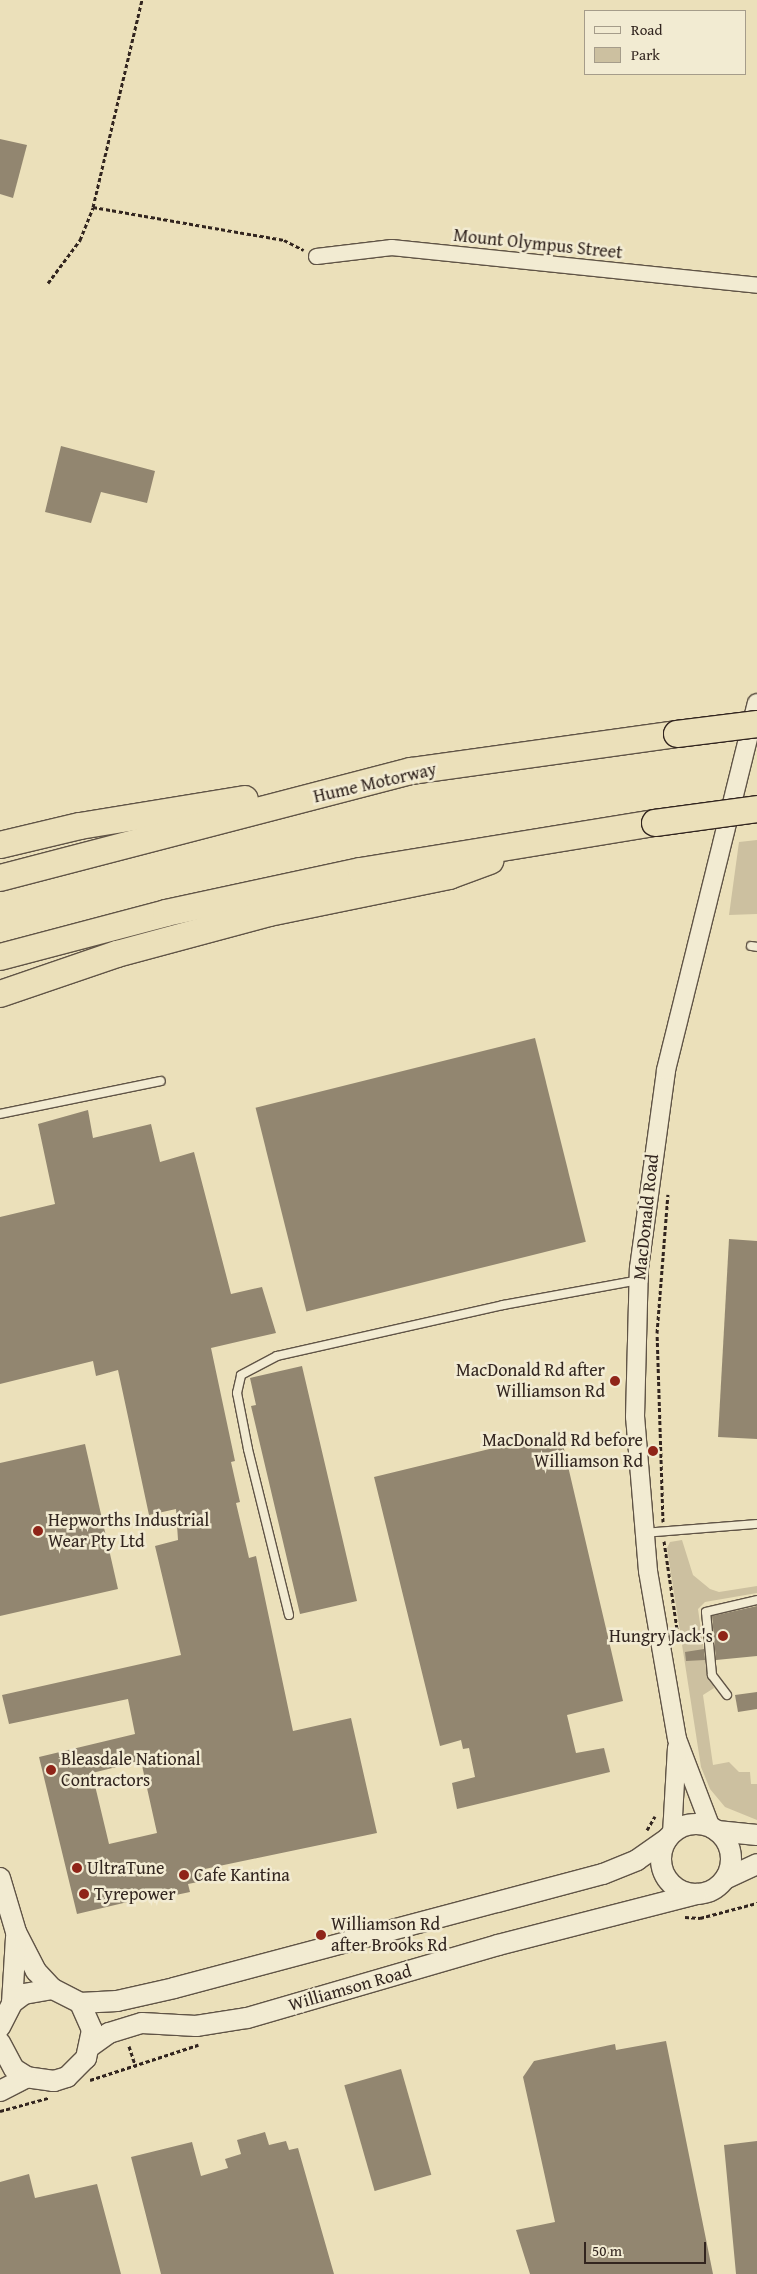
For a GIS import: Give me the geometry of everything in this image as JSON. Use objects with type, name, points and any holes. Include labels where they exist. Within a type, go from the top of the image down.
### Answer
[{"type":"highway","name":"Hume Motorway","points":[[0,878],[411,772],[757,724]]},
{"type":"highway","points":[[0,845],[80,826],[411,772]]},
{"type":"highway","points":[[0,957],[303,884],[559,837],[757,809]]},
{"type":"highway","points":[[0,994],[117,954],[269,913],[449,876],[559,837]]},
{"type":"main road","points":[[0,1878],[16,1932],[36,1971],[53,1989],[80,2003],[117,2001],[174,1988],[603,1874],[637,1860],[669,1836],[690,1824],[757,1835]]},
{"type":"main road","points":[[714,1829],[731,1854],[725,1879]]},
{"type":"main road","points":[[669,1836],[661,1861],[666,1876],[681,1891],[697,1894],[713,1890],[725,1879],[757,1864]]},
{"type":"main road","name":"Williamson Road","points":[[91,2046],[109,2033],[142,2023],[196,2026],[248,2018],[498,1945],[697,1894]]},
{"type":"main road","points":[[0,2027],[12,2003],[16,1932]]},
{"type":"main road","points":[[12,2003],[24,1994],[53,1989]]},
{"type":"main road","points":[[0,2043],[14,2069],[28,2077],[54,2081],[67,2077],[82,2063],[91,2046],[90,2023],[80,2003]]},
{"type":"main road","points":[[0,2091],[28,2077]]},
{"type":"street","name":"Mount Olympus Street","points":[[316,256],[392,248],[757,285]]},
{"type":"street","name":"MacDonald Road","points":[[714,1829],[677,1740],[644,1533],[635,1418],[639,1280],[666,1070],[757,703]]},
{"type":"street","name":"MacDonald Road","points":[[669,1836],[677,1740]]},
{"type":"lane","points":[[0,1114],[161,1081]]},
{"type":"lane","points":[[289,1615],[248,1449],[237,1393],[241,1375],[277,1356],[530,1299],[639,1280]]},
{"type":"lane","points":[[644,1533],[757,1524]]},
{"type":"lane","points":[[727,1695],[712,1675],[706,1612],[757,1600]]},
{"type":"path","points":[[48,283],[80,240],[93,207],[142,0]]},
{"type":"path","points":[[93,207],[284,240],[316,256]]},
{"type":"path","points":[[668,1192],[657,1333],[663,1531],[681,1653]]},
{"type":"path","points":[[700,1918],[757,1902]]},
{"type":"path","points":[[126,2036],[136,2068]]},
{"type":"green space","points":[[757,840],[757,914],[729,915],[739,842]]},
{"type":"green space","points":[[682,1540],[693,1575],[710,1589],[719,1592],[757,1586],[757,1593],[705,1602],[698,1609],[706,1665],[714,1688],[703,1695],[713,1765],[729,1762],[739,1772],[750,1772],[751,1784],[757,1784],[757,1820],[725,1807],[710,1789],[701,1767],[667,1548],[670,1542]]},
{"type":"building","points":[[0,139],[27,145],[13,198],[0,194]]},
{"type":"building","points":[[61,446],[155,471],[147,503],[101,492],[91,523],[45,512]]},
{"type":"building","points":[[535,1038],[586,1242],[306,1311],[256,1108]]},
{"type":"building","points":[[88,1110],[93,1138],[151,1124],[160,1162],[194,1152],[231,1294],[262,1287],[276,1333],[211,1348],[235,1461],[231,1462],[240,1502],[236,1503],[249,1558],[256,1556],[293,1731],[351,1718],[377,1833],[200,1870],[203,1881],[188,1884],[190,1892],[171,1896],[170,1892],[77,1914],[39,1757],[135,1734],[128,1699],[9,1724],[2,1695],[181,1655],[155,1546],[178,1540],[176,1509],[149,1515],[118,1370],[96,1376],[93,1361],[0,1384],[0,1217],[55,1204],[38,1124]],"holes":[[[141,1761],[157,1833],[109,1844],[92,1773]]]},
{"type":"building","points":[[729,1239],[757,1241],[757,1439],[718,1437]]},
{"type":"building","points":[[302,1366],[357,1601],[300,1614],[251,1406],[256,1405],[250,1378]]},
{"type":"building","points":[[560,1432],[623,1701],[567,1715],[576,1753],[604,1748],[610,1772],[457,1809],[452,1783],[475,1777],[469,1748],[463,1749],[461,1740],[440,1746],[374,1477]]},
{"type":"building","points":[[85,1444],[118,1589],[0,1616],[0,1463]]},
{"type":"building","points":[[757,1606],[757,1656],[716,1660],[712,1616]]},
{"type":"building","points":[[704,1649],[705,1660],[686,1661],[685,1652]]},
{"type":"building","points":[[757,1692],[757,1709],[738,1712],[735,1695]]},
{"type":"building","points":[[666,2041],[713,2274],[530,2274],[516,2230],[555,2222],[523,2077],[534,2061],[615,2044],[616,2050]]},
{"type":"building","points":[[401,2069],[431,2175],[375,2191],[344,2085]]},
{"type":"building","points":[[265,2132],[269,2145],[286,2141],[289,2150],[298,2148],[334,2274],[161,2274],[131,2157],[192,2142],[201,2176],[228,2168],[225,2159],[241,2154],[237,2140]]},
{"type":"building","points":[[757,2141],[757,2274],[736,2274],[724,2145]]},
{"type":"building","points":[[29,2174],[35,2198],[97,2184],[121,2274],[0,2274],[0,2182]]},
{"type":"place","name":"MacDonald Rd after Williamson Rd","points":[[615,1381]]},
{"type":"place","name":"MacDonald Rd before Williamson Rd","points":[[653,1451]]},
{"type":"place","name":"Hepworths Industrial Wear Pty Ltd","points":[[38,1531]]},
{"type":"place","name":"Hungry Jack's","points":[[723,1636]]},
{"type":"place","name":"Bleasdale National Contractors","points":[[51,1770]]},
{"type":"place","name":"UltraTune","points":[[77,1868]]},
{"type":"place","name":"Cafe Kantina","points":[[184,1875]]},
{"type":"place","name":"Tyrepower","points":[[84,1894]]},
{"type":"place","name":"Williamson Rd after Brooks Rd","points":[[321,1935]]}]
